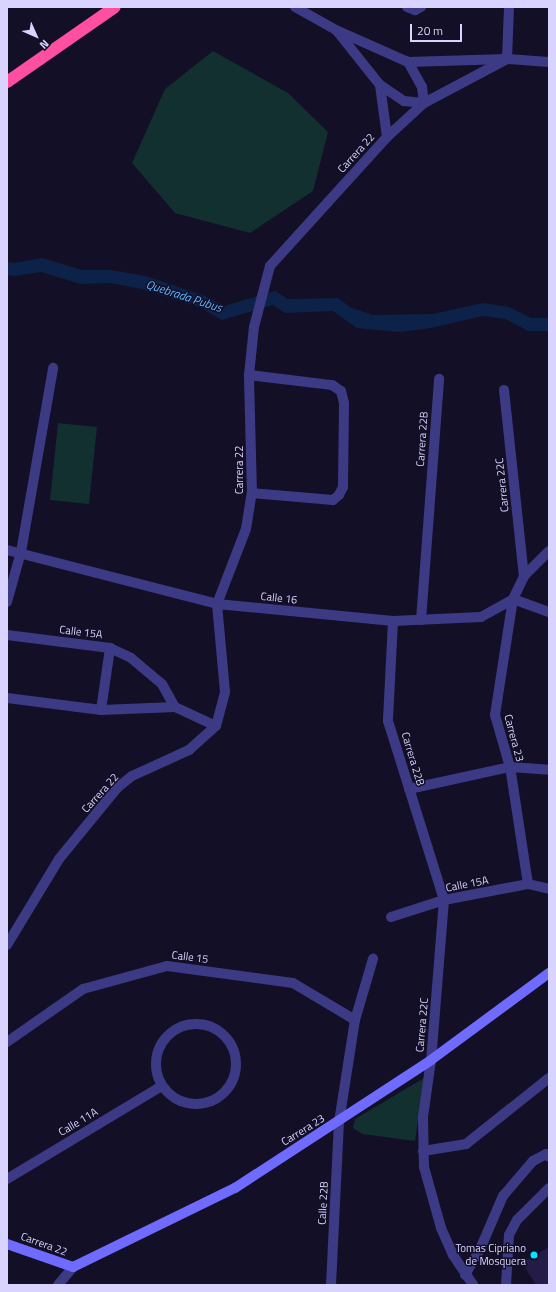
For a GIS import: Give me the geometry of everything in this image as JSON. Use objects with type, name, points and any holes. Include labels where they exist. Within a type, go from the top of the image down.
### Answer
[{"type":"highway","points":[[7,82],[115,7]]},
{"type":"street","points":[[295,7],[336,30],[408,62],[507,59],[549,62]]},
{"type":"street","points":[[407,7],[415,10],[421,7]]},
{"type":"street","points":[[507,59],[509,7]]},
{"type":"street","points":[[336,30],[380,85],[404,101],[424,103],[422,87],[408,62]]},
{"type":"street","name":"Carrera 22","points":[[7,945],[60,859],[118,787],[132,776],[189,750],[216,726],[225,692],[217,604],[246,529],[252,493],[249,375],[254,327],[270,266],[387,137],[424,103],[507,59]]},
{"type":"street","points":[[380,85],[387,137]]},
{"type":"street","points":[[7,602],[21,552],[53,368]]},
{"type":"street","points":[[249,375],[332,386],[341,391],[344,403],[342,487],[339,495],[333,500],[252,493]]},
{"type":"street","name":"Carrera 22B","points":[[421,620],[438,379]]},
{"type":"street","name":"Carrera 22C","points":[[504,390],[524,576]]},
{"type":"street","name":"Calle 16","points":[[7,550],[21,552],[217,604],[393,621],[481,617],[513,599]]},
{"type":"street","points":[[524,576],[549,551]]},
{"type":"street","name":"Carrera 23","points":[[524,576],[513,599],[495,715],[510,768],[528,884]]},
{"type":"street","points":[[513,599],[549,612]]},
{"type":"street","name":"Carrera 22B","points":[[393,621],[388,721],[444,900]]},
{"type":"street","name":"Calle 15A","points":[[7,635],[110,648],[131,658],[162,684],[176,707]]},
{"type":"street","points":[[101,710],[110,648]]},
{"type":"street","points":[[7,698],[101,710],[176,707],[216,726]]},
{"type":"street","points":[[409,789],[510,768],[549,770]]},
{"type":"street","name":"Calle 15A","points":[[391,917],[444,900],[528,884],[549,889]]},
{"type":"street","name":"Carrera 22C","points":[[423,1151],[423,1117],[431,1060],[444,900]]},
{"type":"street","points":[[339,1122],[355,1020],[373,959]]},
{"type":"street","name":"Calle 15","points":[[7,1042],[83,989],[167,966],[293,983],[355,1020]]},
{"type":"street","name":"Carrera 23","points":[[58,1285],[73,1267],[235,1188],[339,1122],[431,1060],[549,973]]},
{"type":"street","points":[[195,1023],[206,1024],[224,1034],[231,1042],[237,1062],[236,1073],[232,1083],[218,1098],[208,1103],[187,1104],[173,1097],[162,1086],[157,1076],[157,1055],[160,1045],[175,1030],[195,1023]]},
{"type":"street","points":[[473,1285],[465,1275],[441,1228],[424,1167],[423,1151],[466,1144],[549,1078]]},
{"type":"street","name":"Calle 11A","points":[[7,1179],[162,1086]]},
{"type":"street","name":"Calle 22B","points":[[331,1285],[339,1122]]},
{"type":"street","points":[[465,1275],[481,1247],[503,1196],[533,1161],[546,1154],[549,1157]]},
{"type":"street","points":[[506,1285],[509,1234],[517,1220],[549,1188]]},
{"type":"street","name":"Carrera 22","points":[[7,1244],[73,1267]]},
{"type":"green space","points":[[213,51],[288,93],[328,132],[313,191],[250,233],[175,213],[132,163],[165,89]]},
{"type":"green space","points":[[58,423],[97,427],[89,504],[50,500]]},
{"type":"green space","points":[[424,1078],[415,1141],[362,1134],[353,1128],[355,1119]]},
{"type":"water","points":[[42,258],[82,270],[111,270],[146,276],[205,296],[224,306],[275,291],[288,299],[338,298],[362,316],[398,319],[424,316],[483,303],[509,307],[531,318],[549,318],[549,331],[528,331],[505,319],[483,316],[426,329],[398,332],[357,328],[333,311],[285,313],[273,305],[222,320],[199,307],[142,289],[110,283],[80,284],[41,272],[15,276],[7,275],[7,262],[15,263]]},
{"type":"building","points":[[549,1247],[549,1285],[536,1285],[522,1263]]},
{"type":"waterway","name":"Quebrada Pubus","points":[[351,310],[373,317],[430,316]]},
{"type":"place","name":"Tomas Cipriano de Mosquera","points":[[534,1255]]}]
